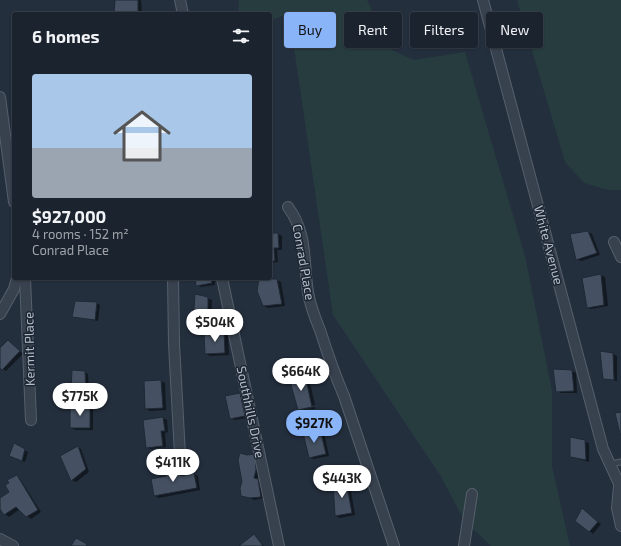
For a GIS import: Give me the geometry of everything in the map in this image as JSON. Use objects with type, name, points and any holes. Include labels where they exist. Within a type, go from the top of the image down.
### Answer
[{"type":"street","points":[[180,0],[182,12]]},
{"type":"street","name":"White Avenue","points":[[483,0],[603,449],[620,487]]},
{"type":"street","points":[[0,97],[12,187]]},
{"type":"street","name":"Conrad Place","points":[[288,207],[299,225],[307,273],[308,292],[313,310],[335,375],[344,396],[394,546]]},
{"type":"street","points":[[614,242],[621,257]]},
{"type":"street","points":[[0,314],[14,289],[16,280]]},
{"type":"street","name":"Kermit Place","points":[[26,280],[31,420]]},
{"type":"street","points":[[173,280],[174,344],[180,455]]},
{"type":"street","name":"Southhills Drive","points":[[222,280],[279,546]]},
{"type":"street","points":[[620,487],[617,508],[621,526]]},
{"type":"street","points":[[464,546],[472,494]]},
{"type":"street","points":[[0,539],[13,546]]},
{"type":"lane","points":[[611,464],[621,462]]},
{"type":"green space","points":[[239,0],[367,0],[373,12],[344,12],[344,48],[390,48],[414,60],[465,52],[525,256],[552,391],[552,466],[570,546],[491,546],[464,520],[440,475],[333,315],[294,48],[336,48],[336,12],[284,12],[284,15],[272,20],[272,12],[238,12]]},
{"type":"green space","points":[[517,0],[621,0],[621,190],[608,190],[584,183],[565,162],[531,48],[543,48],[543,12],[521,12]]},
{"type":"building","points":[[115,0],[138,0],[138,12],[114,12]]},
{"type":"building","points":[[588,231],[597,253],[576,260],[570,234]]},
{"type":"building","points":[[272,233],[278,233],[279,248],[274,248],[275,261],[272,261]]},
{"type":"building","points":[[601,274],[604,305],[587,308],[582,278]]},
{"type":"building","points":[[277,279],[282,304],[263,306],[257,291],[259,280]]},
{"type":"building","points":[[195,280],[211,280],[212,283],[196,286]]},
{"type":"building","points":[[195,294],[208,297],[208,325],[193,323]]},
{"type":"building","points":[[75,301],[97,302],[95,320],[72,317]]},
{"type":"building","points":[[224,332],[225,353],[205,354],[204,334]]},
{"type":"building","points":[[8,340],[20,351],[2,370],[0,368],[0,348]]},
{"type":"building","points":[[600,351],[613,353],[614,380],[603,379]]},
{"type":"building","points":[[553,369],[572,370],[574,391],[556,392]]},
{"type":"building","points":[[72,370],[85,371],[86,392],[71,391]]},
{"type":"building","points":[[305,375],[312,407],[298,410],[289,378]]},
{"type":"building","points":[[161,380],[163,408],[145,409],[144,381]]},
{"type":"building","points":[[240,393],[245,416],[230,419],[225,396]]},
{"type":"building","points":[[70,405],[90,407],[90,428],[70,428]]},
{"type":"building","points":[[621,412],[621,434],[620,434],[615,413]]},
{"type":"building","points":[[163,417],[165,431],[161,431],[163,446],[146,448],[143,420]]},
{"type":"building","points":[[320,429],[326,454],[309,458],[303,433]]},
{"type":"building","points":[[570,437],[585,440],[586,460],[570,457]]},
{"type":"building","points":[[14,443],[25,449],[22,461],[9,456]]},
{"type":"building","points":[[78,446],[86,469],[71,481],[60,456]]},
{"type":"building","points":[[240,453],[247,455],[255,454],[256,470],[254,478],[258,479],[261,497],[250,498],[241,496],[240,488],[242,482],[238,460]]},
{"type":"building","points":[[180,468],[181,476],[194,473],[197,488],[154,496],[151,479],[166,476],[165,471]]},
{"type":"building","points":[[17,475],[38,510],[26,517],[16,507],[4,515],[0,509],[0,498],[9,492],[5,485],[9,483],[7,480]]},
{"type":"building","points":[[346,481],[352,513],[335,516],[333,483]]},
{"type":"building","points":[[582,508],[598,522],[589,532],[575,521]]},
{"type":"building","points":[[254,534],[263,546],[239,546]]},
{"type":"building","points":[[76,538],[87,544],[86,546],[71,546]]}]
